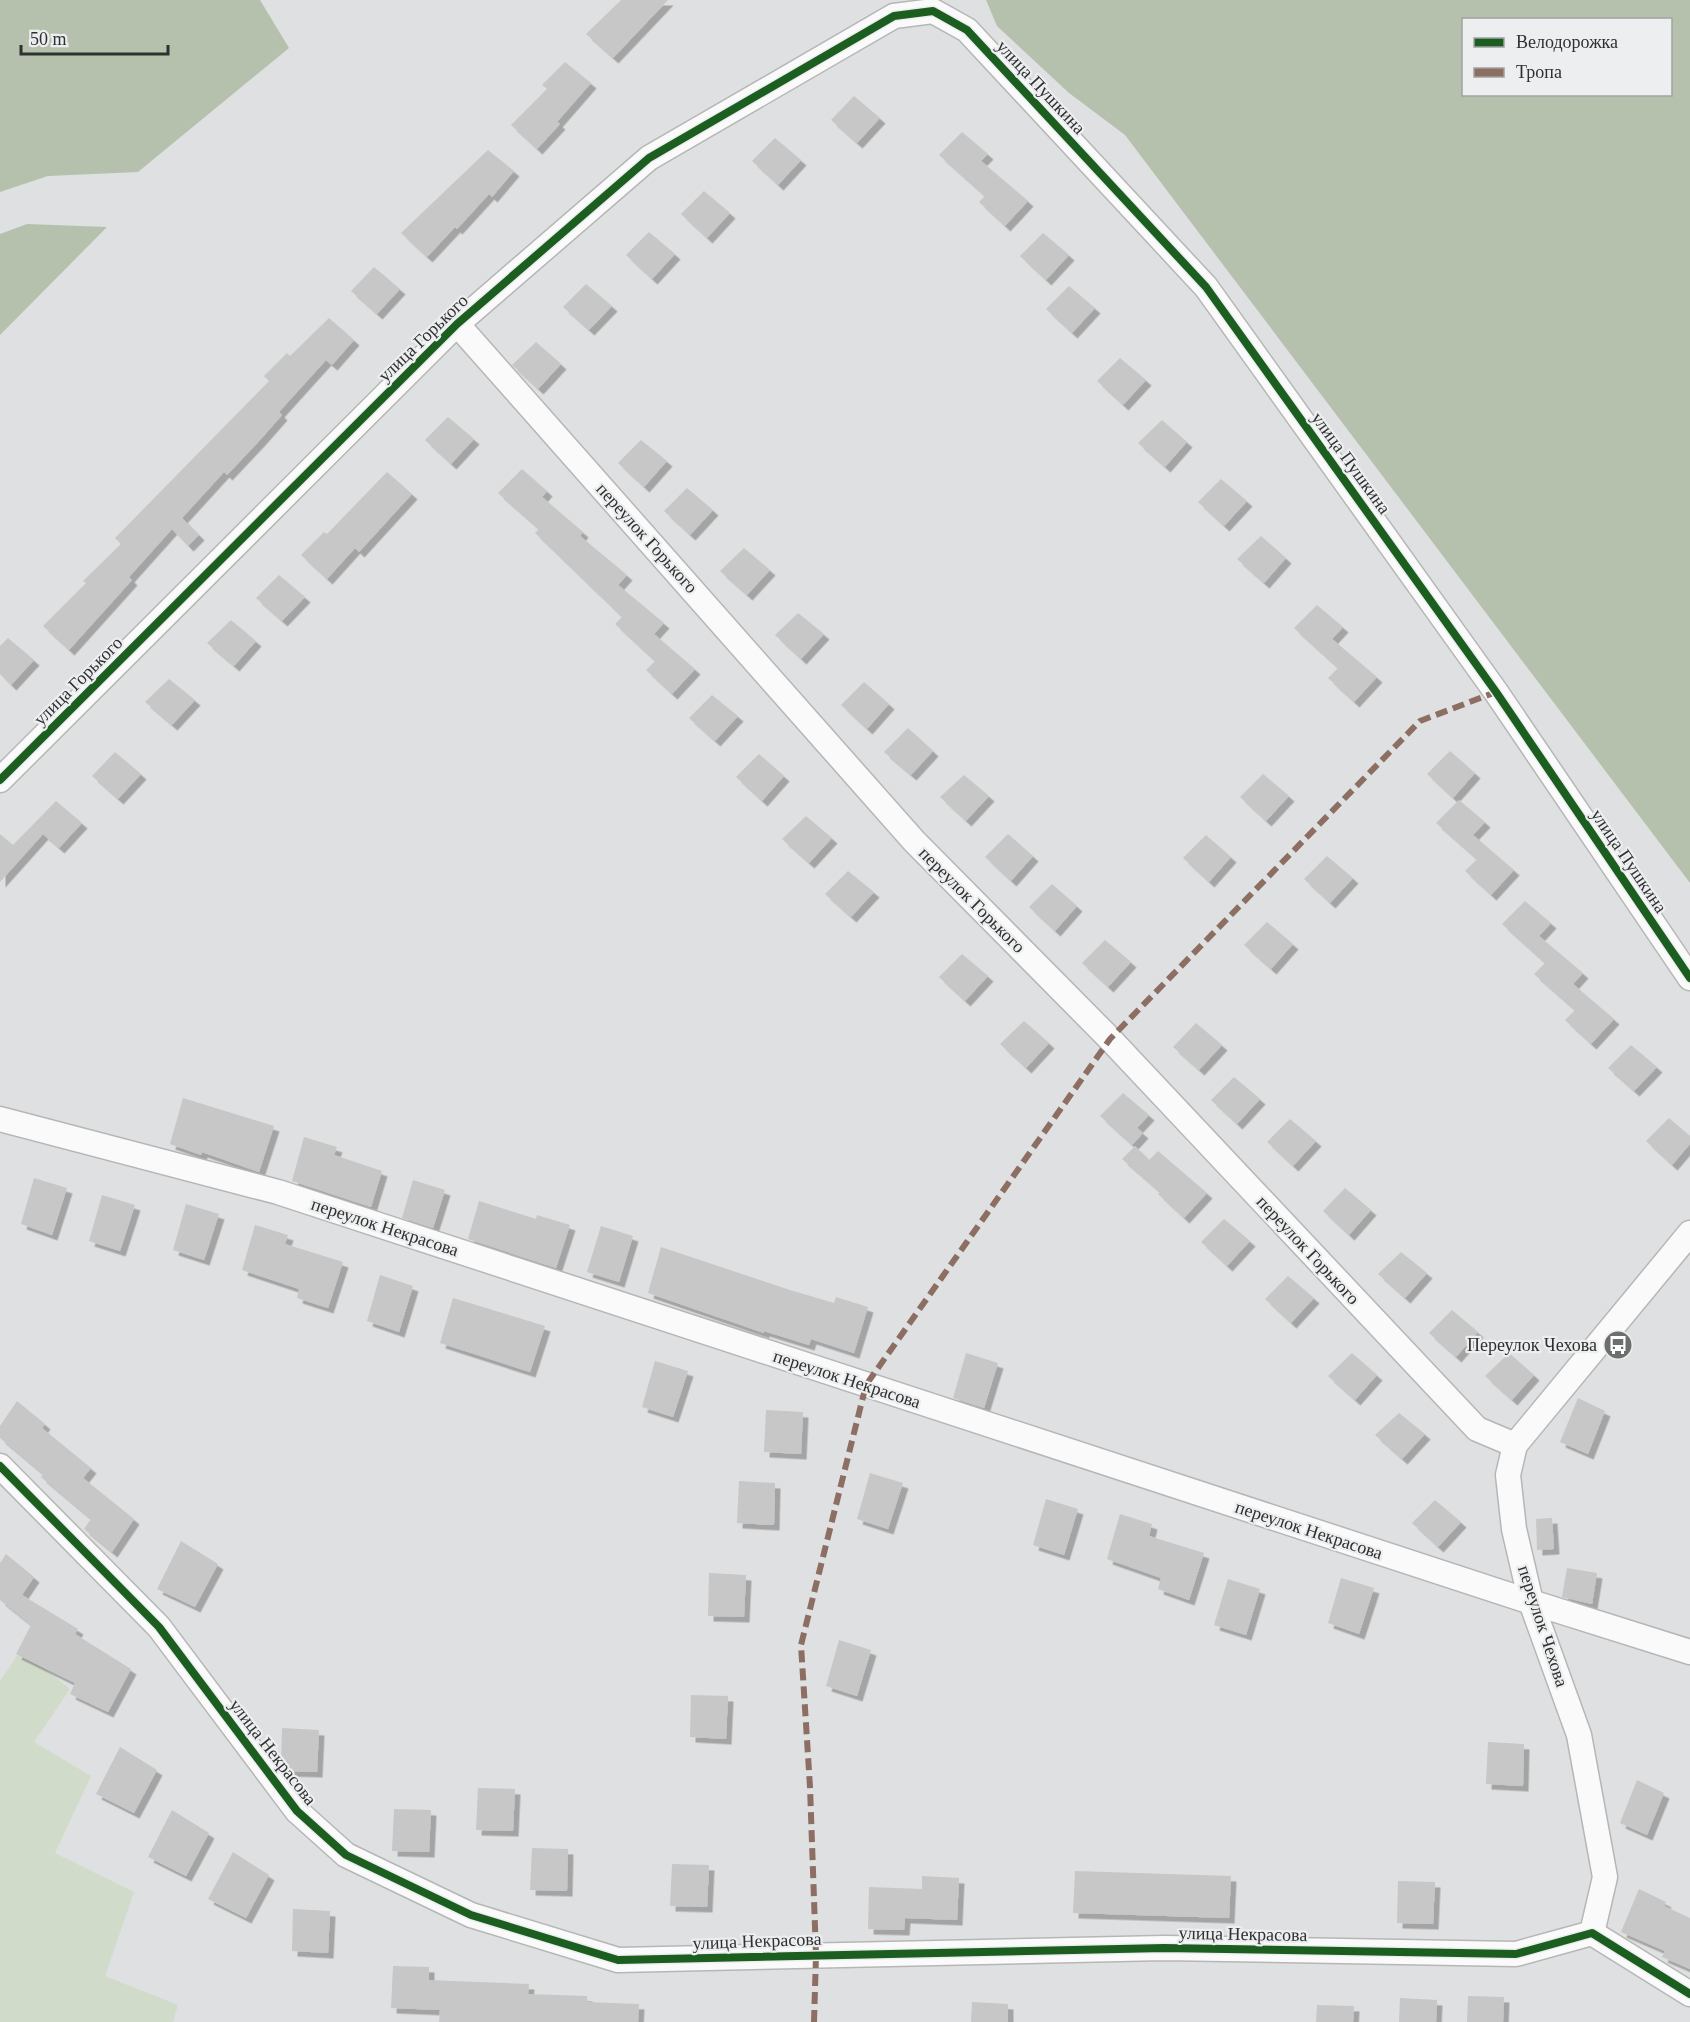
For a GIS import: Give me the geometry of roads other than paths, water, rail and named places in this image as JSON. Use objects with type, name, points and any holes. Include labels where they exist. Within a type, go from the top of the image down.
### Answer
[{"type":"street","name":"улица Горького","points":[[0,780],[457,324],[649,158],[894,16],[933,11]]},
{"type":"street","name":"улица Пушкина","points":[[933,11],[967,30],[1206,287],[1496,692],[1690,978]]},
{"type":"street","name":"переулок Горького","points":[[457,324],[914,841],[1110,1039],[1477,1429],[1515,1445]]},
{"type":"street","name":"переулок Некрасова","points":[[0,1119],[278,1192],[1690,1652]]},
{"type":"street","name":"переулок Чехова","points":[[1592,1933],[1605,1877],[1579,1735],[1531,1602],[1514,1529],[1508,1475],[1515,1445],[1690,1233]]},
{"type":"street","name":"улица Некрасова","points":[[0,1466],[159,1627],[297,1811],[346,1855],[471,1915],[618,1960],[1164,1948],[1516,1954],[1592,1933]]},
{"type":"street","points":[[1592,1933],[1690,1994]]},
{"type":"place","name":"Переулок Чехова","points":[[1618,1345]]}]
